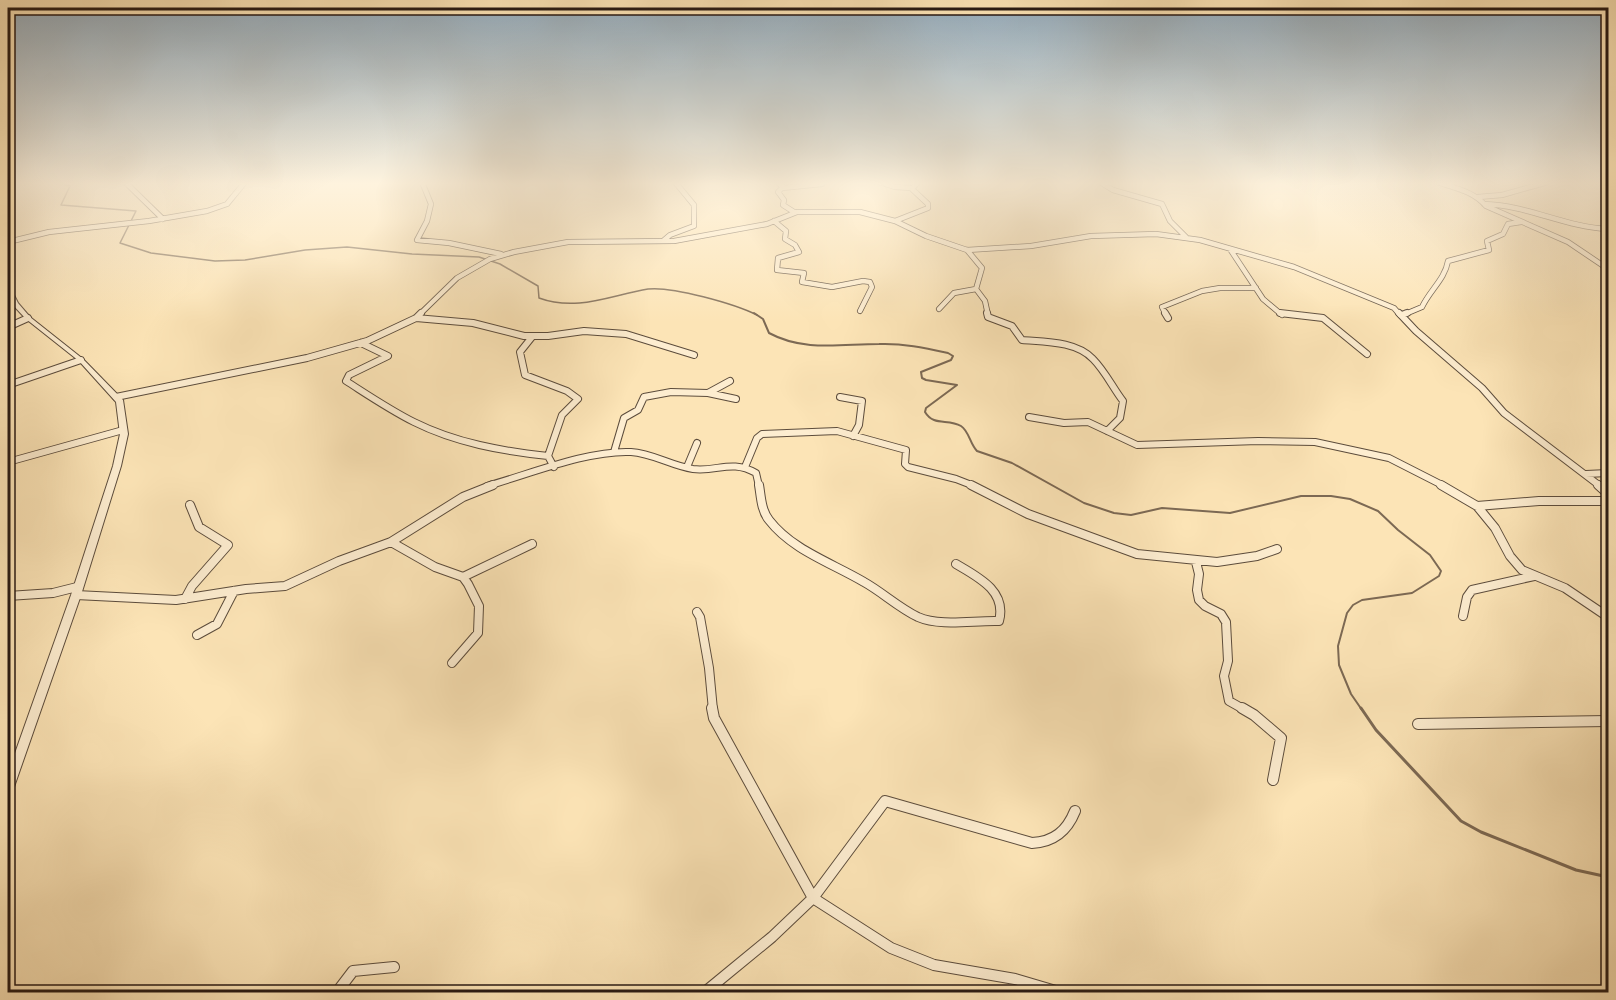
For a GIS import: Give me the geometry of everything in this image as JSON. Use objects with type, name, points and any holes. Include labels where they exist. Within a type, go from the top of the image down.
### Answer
[{"type":"street","points":[[8,242],[49,232],[82,229]]},
{"type":"street","points":[[423,229],[417,240],[449,243],[502,256]]},
{"type":"street","points":[[663,241],[670,235],[687,229]]},
{"type":"street","points":[[116,397],[325,354],[381,336],[416,318],[453,281],[502,256],[568,242],[682,240],[737,229]]},
{"type":"street","points":[[783,229],[786,231],[785,239],[799,251],[778,258],[777,270],[804,273],[804,283],[829,287],[863,281],[870,282],[872,287],[860,311]]},
{"type":"street","points":[[911,229],[967,250],[1031,246],[1114,234],[1145,233],[1186,237],[1301,269],[1394,308],[1466,376],[1479,384],[1508,417],[1586,474],[1608,494]]},
{"type":"street","points":[[1178,229],[1186,237]]},
{"type":"street","points":[[1402,315],[1422,307],[1429,293],[1446,274],[1448,261],[1489,250],[1487,241],[1502,235],[1505,229]]},
{"type":"street","points":[[1537,229],[1568,242],[1608,269]]},
{"type":"street","points":[[1230,249],[1265,302],[1281,315],[1323,318],[1367,354]]},
{"type":"street","points":[[967,250],[982,268],[976,288]]},
{"type":"street","points":[[939,309],[954,293],[976,288]]},
{"type":"street","points":[[976,288],[985,301],[988,317],[1012,326],[1022,340],[1068,345],[1093,358],[1123,402],[1124,407],[1119,421],[1107,431]]},
{"type":"street","points":[[1168,318],[1162,307],[1202,291],[1220,288],[1256,288]]},
{"type":"street","points":[[8,289],[15,304],[28,318],[81,360],[116,397],[122,409],[123,430],[117,466],[76,591],[8,782]]},
{"type":"street","points":[[8,327],[28,318]]},
{"type":"street","points":[[416,318],[473,323],[515,335],[532,337],[584,331],[626,334],[694,355]]},
{"type":"street","points":[[532,337],[520,352],[525,375],[567,391],[578,399],[562,415],[548,456],[554,467]]},
{"type":"street","points":[[361,343],[388,354],[388,356],[349,375],[345,380],[413,422],[467,443],[548,456]]},
{"type":"street","points":[[8,385],[81,360]]},
{"type":"street","points":[[708,393],[730,381]]},
{"type":"street","points":[[614,452],[623,420],[638,410],[644,397],[672,392],[708,393],[736,399]]},
{"type":"street","points":[[840,397],[862,401],[859,425],[853,436]]},
{"type":"street","points":[[1029,417],[1064,423],[1088,422],[1137,446],[1258,441],[1315,442],[1400,463],[1477,506],[1495,528],[1517,566],[1534,576],[1565,588],[1608,617]]},
{"type":"street","points":[[8,462],[123,430]]},
{"type":"street","points":[[745,467],[757,438],[762,434],[837,431],[906,450],[905,464],[908,467],[981,489],[1028,514],[1125,550],[1196,562],[1238,560],[1277,549]]},
{"type":"street","points":[[687,467],[697,443]]},
{"type":"street","points":[[8,596],[76,591],[162,601],[285,586],[339,561],[391,542],[471,493],[498,482],[614,452],[643,454],[698,469],[730,465],[745,467],[756,473],[759,479],[762,505],[768,519],[792,542],[864,582],[918,617],[945,623],[971,620],[999,621],[1003,613],[997,594],[977,577],[956,564]]},
{"type":"street","points":[[1586,474],[1608,473]]},
{"type":"street","points":[[1477,506],[1539,501],[1608,501]]},
{"type":"street","points":[[185,599],[192,586],[228,545],[199,527],[190,505]]},
{"type":"street","points":[[391,542],[435,567],[463,577],[479,606],[478,633],[452,663]]},
{"type":"street","points":[[463,577],[532,544]]},
{"type":"street","points":[[1196,562],[1199,574],[1197,590],[1199,600],[1205,606],[1221,614],[1226,622],[1228,661],[1224,676],[1229,701],[1254,715],[1281,738],[1273,780]]},
{"type":"street","points":[[1464,616],[1467,597],[1472,590],[1534,576]]},
{"type":"street","points":[[197,635],[217,624],[234,591]]},
{"type":"street","points":[[697,612],[700,617],[709,668],[714,718],[813,898],[891,948],[934,965],[1016,979],[1059,993]]},
{"type":"street","points":[[1418,724],[1608,721]]},
{"type":"street","points":[[705,993],[772,937],[813,898],[885,801],[1036,844],[1045,843],[1065,831],[1075,810]]},
{"type":"street","points":[[337,993],[353,971],[394,967]]},
{"type":"waterway","points":[[127,229],[120,243],[151,253],[215,261],[245,260],[305,250],[347,247],[412,254],[479,257],[500,264],[538,286],[539,298],[553,302],[580,303],[648,289],[659,289],[703,297],[757,315]]},
{"type":"waterway","points":[[757,315],[763,319],[769,333],[796,343],[823,346],[896,344],[948,353],[953,356],[951,360],[921,372],[922,378],[926,380],[957,385],[926,408],[925,412],[929,417],[961,426],[977,451],[1012,463],[1084,503],[1114,513],[1131,515],[1162,508],[1230,513],[1301,496],[1331,496],[1350,499],[1378,511],[1430,555],[1441,571],[1439,576],[1412,593],[1362,600],[1353,605],[1347,613],[1338,646],[1339,665],[1351,694],[1362,710]]},
{"type":"waterway","points":[[1361,708],[1376,730],[1461,821],[1481,832],[1576,870],[1608,877]]}]
